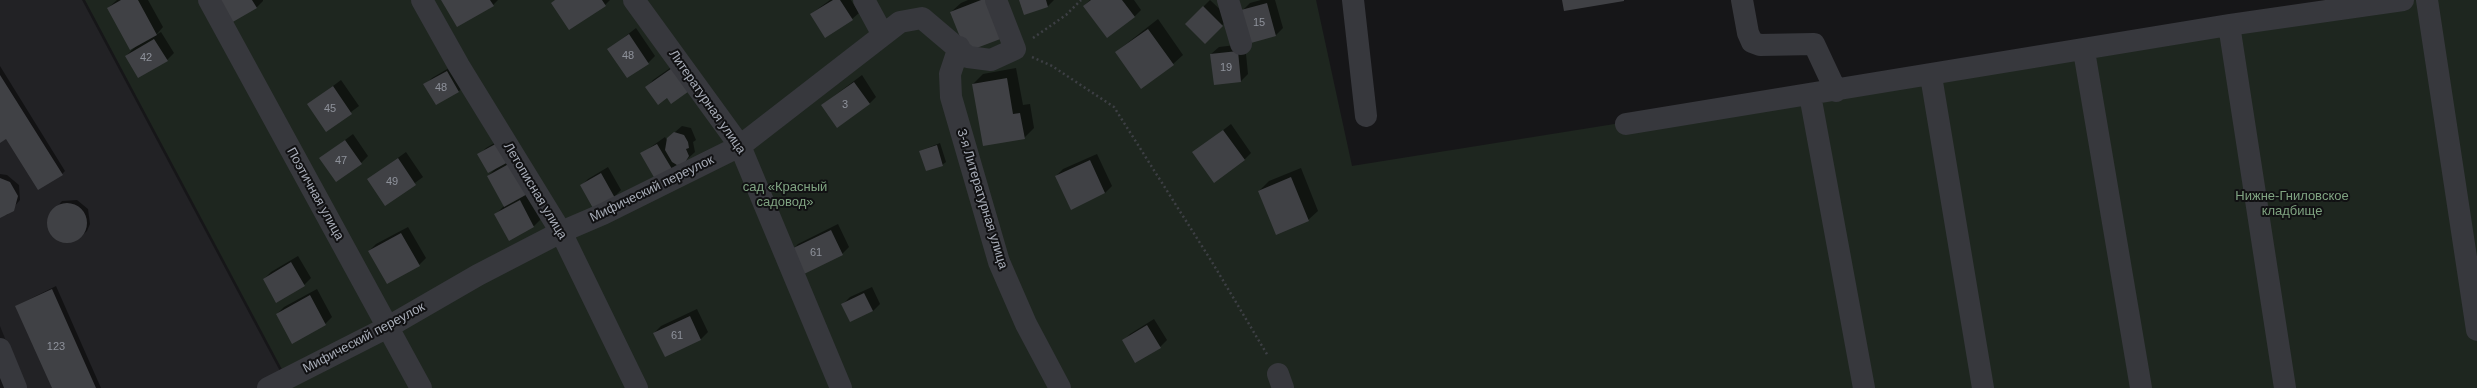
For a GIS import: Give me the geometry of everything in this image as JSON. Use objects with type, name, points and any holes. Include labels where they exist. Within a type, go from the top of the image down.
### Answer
[{"type":"street","name":"Поэтичная улица","points":[[209,0],[421,388]]},
{"type":"street","name":"Летописная улица","points":[[422,0],[459,66],[561,232],[637,388]]},
{"type":"street","name":"Литературная улица","points":[[634,0],[740,146],[842,388]]},
{"type":"street","points":[[864,0],[883,35]]},
{"type":"street","points":[[996,0],[1015,50]]},
{"type":"street","points":[[1228,0],[1241,44]]},
{"type":"street","points":[[1353,0],[1366,116]]},
{"type":"street","points":[[1742,0],[1748,33],[1752,42],[1760,45],[1814,44],[1836,90]]},
{"type":"street","points":[[1626,124],[2084,51],[2229,26],[2403,0]]},
{"type":"street","points":[[2427,0],[2477,330]]},
{"type":"street","name":"Мифический переулок","points":[[268,388],[388,327],[478,275],[561,232],[603,214],[740,146],[900,22],[922,18],[968,57],[991,60],[1015,50]]},
{"type":"street","points":[[2229,26],[2285,388]]},
{"type":"street","name":"3-я Литературная улица","points":[[959,48],[950,74],[951,97],[999,262],[1026,324],[1060,388]]},
{"type":"street","points":[[2084,51],[2141,388]]},
{"type":"street","points":[[1930,76],[1983,388]]},
{"type":"street","points":[[1810,95],[1864,388]]},
{"type":"street","points":[[0,350],[16,388]]},
{"type":"path","points":[[1015,50],[1066,15],[1081,0]]},
{"type":"path","points":[[1015,50],[1052,66],[1114,107],[1207,255],[1281,381]]},
{"type":"shaded area","points":[[0,0],[82,0],[289,388],[25,388],[0,326]]},
{"type":"green space","points":[[85,0],[1316,0],[1352,166],[2390,0],[2477,0],[2477,388],[292,388]]},
{"type":"building","points":[[121,0],[138,0],[157,35],[130,50],[107,8]]},
{"type":"building","points":[[218,0],[252,0],[257,8],[231,23]]},
{"type":"building","points":[[441,0],[490,0],[494,6],[457,27]]},
{"type":"building","points":[[555,0],[602,0],[606,6],[569,30],[551,3]]},
{"type":"building","points":[[833,0],[840,0],[853,20],[825,38],[810,14]]},
{"type":"building","points":[[981,0],[988,0],[1003,38],[966,52],[950,12]]},
{"type":"building","points":[[1019,0],[1046,0],[1048,7],[1024,15]]},
{"type":"building","points":[[1091,0],[1122,0],[1135,17],[1107,38],[1083,6]]},
{"type":"building","points":[[1562,0],[1624,0],[1624,1],[1564,11]]},
{"type":"building","points":[[1267,3],[1276,36],[1251,43],[1241,10]]},
{"type":"building","points":[[1203,6],[1223,26],[1205,44],[1185,24]]},
{"type":"building","points":[[1148,29],[1174,65],[1141,89],[1115,52]]},
{"type":"building","points":[[629,34],[649,64],[627,78],[607,49]]},
{"type":"building","points":[[154,39],[168,61],[138,78],[125,56]]},
{"type":"building","points":[[1238,51],[1241,82],[1214,85],[1210,54]]},
{"type":"building","points":[[675,66],[692,89],[671,104],[667,98],[658,105],[645,87]]},
{"type":"building","points":[[447,71],[459,92],[436,105],[423,84]]},
{"type":"building","points":[[0,75],[63,175],[38,190],[6,139],[0,143]]},
{"type":"building","points":[[1007,78],[1013,114],[1020,113],[1025,139],[983,146],[972,84]]},
{"type":"building","points":[[854,82],[870,104],[837,128],[821,105]]},
{"type":"building","points":[[333,86],[352,114],[326,132],[307,104]]},
{"type":"building","points":[[1223,130],[1245,160],[1214,183],[1192,152]]},
{"type":"building","points":[[674,132],[684,135],[688,142],[689,148],[686,149],[689,156],[684,164],[677,165],[672,162],[665,150],[667,138]]},
{"type":"building","points":[[345,140],[362,164],[336,182],[319,158]]},
{"type":"building","points":[[501,141],[512,160],[488,173],[477,154]]},
{"type":"building","points":[[657,144],[672,169],[655,179],[640,153]]},
{"type":"building","points":[[937,145],[943,166],[926,171],[919,151]]},
{"type":"building","points":[[398,158],[416,185],[385,206],[367,179]]},
{"type":"building","points":[[1090,160],[1105,193],[1071,210],[1055,176]]},
{"type":"building","points":[[514,161],[531,192],[504,207],[487,176]]},
{"type":"building","points":[[601,173],[615,198],[594,210],[580,185]]},
{"type":"building","points":[[1291,177],[1309,221],[1276,235],[1258,191]]},
{"type":"building","points":[[0,178],[10,182],[18,196],[14,211],[0,218]]},
{"type":"building","points":[[520,200],[534,227],[509,241],[494,214]]},
{"type":"building","points":[[71,203],[78,206],[84,212],[87,223],[86,231],[78,240],[71,243],[63,243],[56,240],[48,231],[47,219],[50,212],[59,204]]},
{"type":"building","points":[[831,230],[843,255],[802,275],[789,250]]},
{"type":"building","points":[[401,233],[420,266],[387,284],[368,251]]},
{"type":"building","points":[[291,262],[305,286],[276,303],[263,279]]},
{"type":"building","points":[[52,289],[96,388],[52,388],[15,306]]},
{"type":"building","points":[[864,293],[873,311],[850,322],[841,304]]},
{"type":"building","points":[[310,295],[326,325],[292,344],[276,314]]},
{"type":"building","points":[[690,316],[701,340],[665,357],[653,333]]},
{"type":"building","points":[[1147,325],[1161,348],[1135,363],[1122,340]]},
{"type":"park label","name":"сад «Красный садовод»","points":[[785,194]]},
{"type":"park label","name":"Нижне-Гниловское кладбище","points":[[2292,204]]}]
